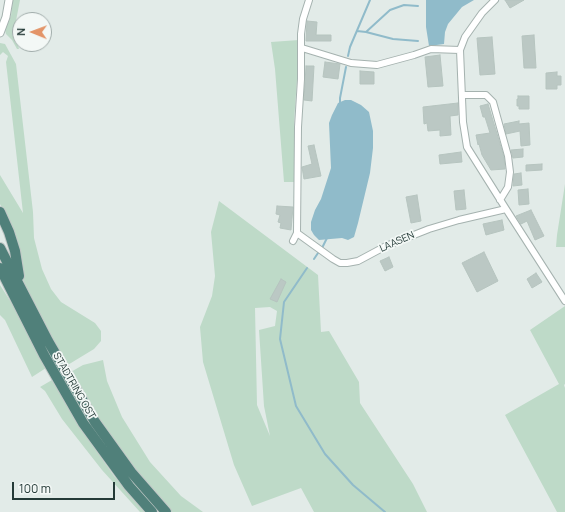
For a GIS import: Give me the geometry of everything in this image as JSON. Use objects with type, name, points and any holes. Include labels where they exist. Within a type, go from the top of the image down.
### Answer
[{"type":"highway","points":[[0,212],[10,232],[15,251],[16,289]]},
{"type":"highway","name":"STADTRING OST","points":[[0,248],[44,355],[83,423],[125,480],[152,512]]},
{"type":"highway","name":"STADTRING OST","points":[[0,268],[16,289],[95,422],[132,472],[166,512]]},
{"type":"highway","points":[[0,278],[16,289]]},
{"type":"street","points":[[0,33],[6,17],[9,0]]},
{"type":"street","points":[[293,241],[297,233],[298,127],[302,48],[301,34],[303,19],[309,0]]},
{"type":"street","points":[[496,0],[482,13],[465,37],[460,50],[463,122],[468,147],[565,301]]},
{"type":"street","points":[[302,48],[351,63],[377,66],[430,49],[460,50]]},
{"type":"street","points":[[462,95],[486,95],[493,102],[508,156],[510,172],[508,187],[500,200]]},
{"type":"street","name":"LAASEN","points":[[297,233],[333,260],[347,264],[358,261],[386,246],[429,229],[506,209]]},
{"type":"green space","points":[[13,0],[20,0],[18,12],[12,12],[12,40],[6,34],[5,30],[11,16]]},
{"type":"green space","points":[[299,40],[294,121],[294,182],[284,182],[275,69],[271,42]]},
{"type":"green space","points":[[0,43],[5,44],[16,64],[33,212],[34,238],[42,269],[51,289],[61,302],[95,323],[101,331],[101,341],[94,349],[66,366],[29,295],[23,280],[19,257],[10,225],[0,204],[0,175],[23,213],[6,62],[8,56],[3,52],[0,55]]},
{"type":"green space","points":[[565,184],[565,247],[556,247],[557,235]]},
{"type":"green space","points":[[219,201],[318,275],[321,332],[329,331],[359,382],[360,403],[413,484],[427,512],[314,512],[301,488],[252,506],[234,465],[203,362],[200,327],[212,296],[215,276],[211,232]],"holes":[[[270,307],[277,311],[275,326],[259,330],[264,406],[270,436],[257,405],[255,308]]]},
{"type":"green space","points":[[0,285],[16,310],[46,368],[32,377],[5,320],[0,315]]},
{"type":"green space","points":[[565,306],[565,512],[557,512],[505,415],[559,384],[530,330]]},
{"type":"green space","points":[[103,360],[107,381],[122,417],[150,462],[181,496],[203,512],[172,512],[130,466],[105,431],[69,373],[83,365]]},
{"type":"green space","points":[[52,380],[70,411],[114,476],[146,512],[140,512],[102,470],[62,419],[45,391],[40,387]]},
{"type":"water","points":[[426,0],[474,0],[462,7],[448,24],[445,32],[444,44],[429,46],[426,27]]},
{"type":"water","points":[[345,100],[351,100],[361,105],[369,112],[373,131],[373,148],[370,173],[354,237],[348,240],[342,238],[319,240],[311,230],[311,222],[321,199],[331,168],[329,123],[338,103]]},
{"type":"building","points":[[505,0],[524,0],[510,8]]},
{"type":"building","points":[[307,21],[317,22],[316,35],[331,35],[331,41],[306,41]]},
{"type":"building","points":[[534,35],[536,68],[524,68],[522,36]]},
{"type":"building","points":[[492,37],[495,74],[480,75],[477,38]]},
{"type":"building","points":[[440,55],[443,86],[428,87],[425,57]]},
{"type":"building","points":[[325,62],[340,64],[338,79],[323,77]]},
{"type":"building","points":[[306,66],[314,66],[312,101],[304,100]]},
{"type":"building","points":[[360,71],[374,72],[374,84],[360,84]]},
{"type":"building","points":[[557,72],[557,76],[561,76],[561,85],[557,85],[557,89],[546,89],[546,73]]},
{"type":"building","points":[[518,96],[529,96],[529,109],[519,109],[519,106],[517,106]]},
{"type":"building","points":[[458,103],[458,115],[450,116],[451,135],[440,136],[440,130],[428,131],[427,123],[424,124],[423,107]]},
{"type":"building","points":[[488,104],[504,157],[505,169],[491,170],[482,155],[479,144],[478,145],[476,135],[490,133],[480,106]]},
{"type":"building","points":[[519,121],[519,124],[529,123],[530,145],[521,146],[520,131],[506,134],[504,124]]},
{"type":"building","points":[[314,145],[321,176],[304,179],[302,167],[312,164],[308,146]]},
{"type":"building","points":[[523,149],[523,157],[513,158],[511,150]]},
{"type":"building","points":[[461,152],[462,162],[440,164],[439,155]]},
{"type":"building","points":[[542,164],[542,170],[526,171],[526,165]]},
{"type":"building","points":[[521,173],[522,185],[513,186],[514,174]]},
{"type":"building","points":[[528,189],[529,204],[519,205],[518,190]]},
{"type":"building","points":[[464,190],[466,209],[456,210],[454,191]]},
{"type":"building","points":[[417,195],[421,221],[411,223],[406,197]]},
{"type":"building","points":[[277,206],[293,207],[291,230],[280,228],[281,223],[278,222],[280,215],[276,214]]},
{"type":"building","points":[[531,210],[544,236],[535,240],[527,221],[521,224],[516,216]]},
{"type":"building","points":[[502,220],[504,230],[486,235],[483,224]]},
{"type":"building","points":[[484,252],[498,281],[477,292],[462,263]]},
{"type":"building","points":[[389,257],[393,267],[385,271],[380,261]]},
{"type":"building","points":[[536,273],[542,282],[532,288],[527,279]]},
{"type":"building","points":[[281,279],[286,282],[277,302],[270,299]]},
{"type":"waterway","points":[[348,56],[350,47],[370,0]]},
{"type":"waterway","points":[[357,31],[366,32],[390,10],[404,5],[418,6]]},
{"type":"waterway","points":[[366,32],[393,39],[418,41]]},
{"type":"waterway","points":[[340,103],[346,67]]},
{"type":"waterway","points":[[322,248],[327,238]]},
{"type":"waterway","points":[[314,259],[318,253]]},
{"type":"waterway","points":[[307,268],[284,302],[280,339],[296,406],[325,454],[353,485],[385,512]]}]
